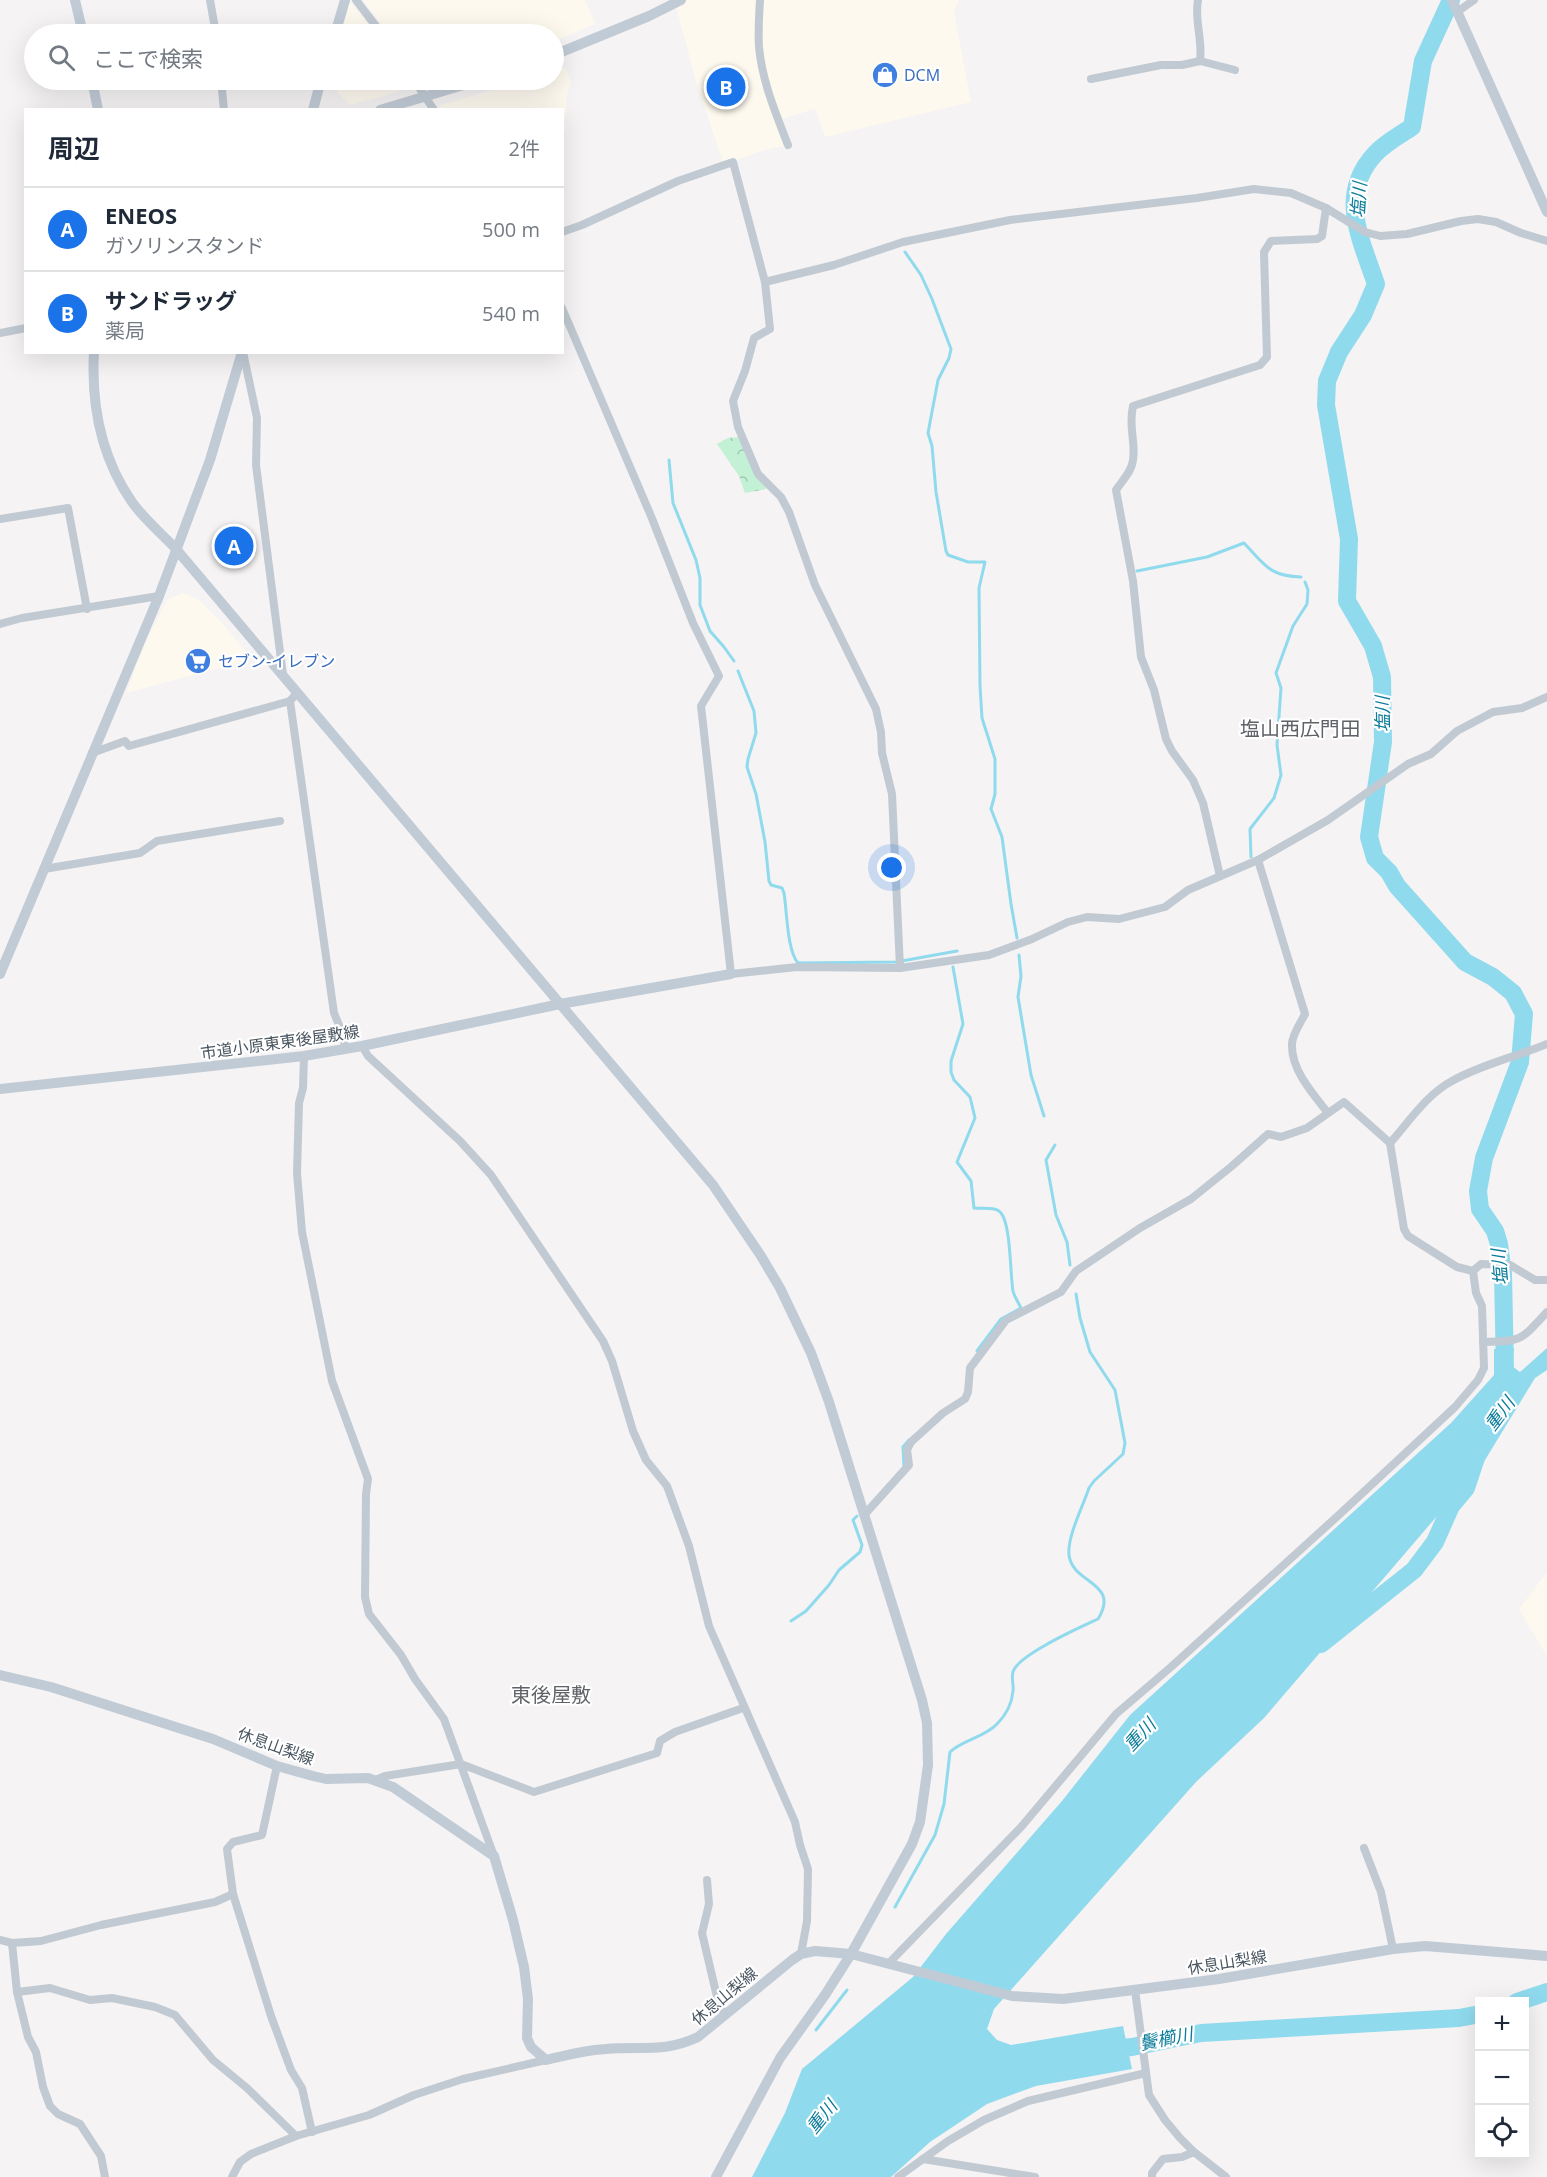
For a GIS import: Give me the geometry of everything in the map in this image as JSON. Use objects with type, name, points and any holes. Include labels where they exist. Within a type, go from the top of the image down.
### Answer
[{"type":"street","points":[[75,0],[81,24]]},
{"type":"street","points":[[210,0],[214,24]]},
{"type":"street","points":[[338,24],[345,0]]},
{"type":"street","points":[[356,0],[374,24]]},
{"type":"street","points":[[564,51],[649,16],[681,0]]},
{"type":"street","points":[[759,0],[759,47],[774,110],[788,145]]},
{"type":"street","points":[[1198,0],[1196,7],[1202,47],[1200,61]]},
{"type":"street","points":[[1452,0],[1547,212]]},
{"type":"street","points":[[1458,12],[1474,0]]},
{"type":"street","points":[[1091,79],[1161,65],[1182,65],[1200,61],[1235,70]]},
{"type":"street","points":[[94,90],[98,108]]},
{"type":"street","points":[[222,90],[224,108]]},
{"type":"street","points":[[314,108],[318,90]]},
{"type":"street","points":[[421,90],[433,108]]},
{"type":"street","points":[[386,108],[446,90]]},
{"type":"street","points":[[564,231],[678,181],[733,162],[765,282],[770,329],[754,338],[745,371],[733,401],[738,427],[758,474],[781,497],[789,512],[815,585],[876,709],[881,732],[882,753],[892,794],[900,968]]},
{"type":"street","points":[[765,282],[834,265],[903,242],[1022,218],[1197,198],[1254,189],[1291,193],[1326,208],[1365,232],[1380,236],[1407,234],[1461,220],[1478,219],[1496,222],[1547,241]]},
{"type":"street","points":[[1220,876],[1201,796],[1166,739],[1154,690],[1141,657],[1133,581],[1116,490],[1131,469],[1133,461],[1130,420],[1133,406],[1260,365],[1267,357],[1264,252],[1271,241],[1317,239],[1322,236],[1326,208]]},
{"type":"street","points":[[564,313],[651,516],[693,623],[719,676],[702,706],[731,974],[797,967],[900,968],[988,955],[1032,939],[1068,922],[1087,917],[1119,919],[1165,907],[1188,890],[1258,861],[1328,820],[1408,764],[1431,754],[1457,731],[1492,712],[1522,708],[1547,697]]},
{"type":"street","points":[[0,333],[24,328]]},
{"type":"street","points":[[94,354],[94,406],[108,460],[133,504],[176,549],[284,677],[294,697],[561,1004],[713,1185],[761,1256],[800,1327],[819,1372],[922,1700],[927,1723],[928,1765],[920,1822],[912,1844],[851,1954],[780,2058],[716,2177]]},
{"type":"street","points":[[0,974],[159,596],[210,460],[241,354]]},
{"type":"street","points":[[242,354],[256,418],[256,465],[284,677]]},
{"type":"street","points":[[0,519],[68,508],[87,609]]},
{"type":"street","points":[[0,624],[22,618],[159,596]]},
{"type":"street","points":[[92,753],[125,741],[129,746],[294,697]]},
{"type":"street","points":[[294,697],[334,1013],[344,1037],[345,1049]]},
{"type":"street","points":[[44,869],[140,853],[157,841],[280,821]]},
{"type":"street","points":[[1258,861],[1305,1014],[1291,1042],[1294,1059],[1305,1084],[1328,1113]]},
{"type":"street","name":"市道小原東東後屋敷線","points":[[0,1089],[304,1056],[561,1004],[731,974]]},
{"type":"street","points":[[1390,1143],[1428,1100],[1450,1081],[1501,1059],[1547,1044]]},
{"type":"street","points":[[362,1046],[368,1056],[460,1141],[491,1175],[603,1341],[612,1361],[633,1431],[646,1460],[667,1486],[689,1546],[708,1626],[795,1822],[808,1869],[807,1921],[801,1954]]},
{"type":"street","points":[[304,1056],[303,1088],[299,1103],[297,1173],[302,1232],[332,1381],[368,1479],[365,1597],[369,1614],[401,1655],[444,1719],[503,1881],[524,1968],[528,1999],[527,2038],[531,2047],[546,2060]]},
{"type":"street","points":[[865,1514],[909,1465],[907,1450],[911,1442],[943,1413],[965,1399],[968,1392],[970,1368],[1006,1320],[1061,1292],[1076,1271],[1140,1228],[1191,1199],[1268,1134],[1281,1137],[1307,1128],[1344,1102],[1390,1143],[1404,1229],[1408,1236],[1457,1267],[1473,1271]]},
{"type":"street","points":[[1473,1271],[1481,1264],[1510,1265],[1535,1280],[1547,1280]]},
{"type":"street","points":[[892,1964],[1022,1826],[1116,1714],[1247,1598],[1455,1407],[1478,1380],[1484,1368],[1482,1306],[1476,1293],[1473,1271]]},
{"type":"street","points":[[1483,1342],[1511,1341],[1524,1337],[1547,1312]]},
{"type":"street","name":"休息山梨線","points":[[0,1676],[51,1687],[213,1739],[277,1766],[326,1779],[368,1778],[376,1780],[393,1787],[494,1856]]},
{"type":"street","points":[[376,1780],[385,1776],[461,1764],[534,1792],[657,1753],[660,1741],[675,1732],[743,1708]]},
{"type":"street","points":[[277,1766],[262,1835],[233,1842],[227,1849],[233,1894],[271,2016],[291,2070],[302,2088],[312,2132]]},
{"type":"street","points":[[1364,1848],[1381,1892],[1393,1949]]},
{"type":"street","points":[[707,1880],[709,1904],[702,1933],[718,2001],[725,2016]]},
{"type":"street","points":[[0,1940],[12,1943],[41,1941],[110,1923],[215,1902],[233,1894]]},
{"type":"street","points":[[12,1943],[16,1992],[28,2037],[36,2052],[43,2087],[50,2106],[58,2114],[80,2124],[101,2156],[105,2177]]},
{"type":"street","name":"休息山梨線","points":[[546,2060],[607,2049],[666,2048],[682,2044],[698,2037],[725,2016],[782,1966],[801,1954],[827,1951],[851,1954],[1012,1996],[1063,1999],[1230,1977],[1393,1949],[1425,1946],[1547,1956]]},
{"type":"street","points":[[16,1992],[50,1988],[90,2000],[112,1998],[155,2007],[175,2015],[213,2061],[247,2088],[296,2136]]},
{"type":"street","points":[[1135,1990],[1149,2095],[1165,2120],[1194,2152],[1226,2177]]},
{"type":"street","points":[[232,2177],[240,2162],[251,2154],[296,2136],[369,2115],[414,2095],[463,2079],[546,2060]]},
{"type":"street","points":[[898,2177],[948,2141],[984,2120],[1028,2101],[1146,2073]]},
{"type":"street","points":[[1144,2177],[1152,2175],[1163,2159],[1182,2157],[1194,2152]]},
{"type":"street","points":[[922,2159],[1035,2177]]},
{"type":"shaded area","points":[[363,0],[585,0],[595,24],[564,38],[564,24],[381,24]]},
{"type":"shaded area","points":[[681,0],[959,0],[954,12],[971,102],[825,137],[815,109],[778,120],[788,145],[761,151],[724,165],[696,81],[675,3]]},
{"type":"shaded area","points":[[350,2],[368,24],[344,24]]},
{"type":"shaded area","points":[[564,67],[571,82],[566,98],[567,111],[564,122],[564,108],[439,108],[438,106],[492,90],[564,90]]},
{"type":"shaded area","points":[[336,90],[400,90],[388,95],[349,105]]},
{"type":"shaded area","points":[[183,593],[199,600],[225,626],[252,659],[126,693],[145,643],[167,600]]},
{"type":"shaded area","points":[[1547,1572],[1547,1656],[1519,1609]]},
{"type":"green space","points":[[739,437],[766,489],[745,493],[739,476],[717,444],[728,438]]},
{"type":"water","points":[[1514,1348],[1512,1366],[1520,1372],[1547,1348],[1547,1370],[1535,1378],[1485,1460],[1264,1718],[1196,1782],[994,2009],[987,2029],[997,2040],[1011,2045],[1123,2026],[1132,2069],[1036,2086],[987,2104],[930,2142],[891,2177],[752,2177],[785,2113],[802,2069],[913,1977],[946,1934],[1062,1801],[1130,1715],[1451,1423],[1494,1375],[1494,1349]]},
{"type":"waterway","name":"塩川","points":[[1451,0],[1423,61],[1412,127],[1375,154],[1357,185],[1355,201],[1359,234],[1376,284],[1363,315],[1339,352],[1327,381],[1326,405],[1349,539],[1347,601],[1373,646],[1382,677],[1383,742],[1369,837],[1375,858],[1465,962],[1493,977],[1513,993],[1524,1014],[1520,1062],[1484,1158],[1478,1191],[1480,1209],[1495,1231],[1499,1244],[1503,1274],[1505,1371]]},
{"type":"waterway","points":[[905,252],[921,275],[951,349],[938,380],[928,433],[932,446],[936,492],[946,551],[948,555],[968,562],[985,562],[979,588],[982,718],[995,759],[995,794],[991,809],[1002,837],[1017,938]]},
{"type":"waterway","points":[[669,460],[673,503],[696,560],[700,578],[700,605],[710,631],[734,661]]},
{"type":"waterway","points":[[1137,571],[1207,557],[1244,543],[1274,572],[1301,577]]},
{"type":"waterway","points":[[1251,857],[1250,829],[1274,798],[1281,775],[1277,745],[1281,688],[1276,673],[1293,626],[1307,604],[1308,590],[1305,582]]},
{"type":"waterway","points":[[738,671],[754,711],[756,733],[747,767],[756,794],[765,842],[769,881],[771,885],[782,888],[784,893],[790,940],[794,957],[798,963],[896,962],[957,951]]},
{"type":"waterway","points":[[1019,955],[1021,976],[1018,997],[1031,1075],[1044,1116]]},
{"type":"waterway","points":[[953,967],[963,1024],[951,1061],[951,1072],[954,1080],[970,1097],[975,1118],[957,1162],[971,1181],[974,1208],[996,1209],[1004,1219],[1007,1228],[1013,1291],[1021,1308],[1001,1319],[977,1351]]},
{"type":"waterway","points":[[1055,1145],[1046,1160],[1056,1215],[1067,1242],[1070,1265]]},
{"type":"waterway","points":[[895,1907],[935,1835],[944,1804],[950,1752],[992,1728],[1003,1717],[1011,1700],[1012,1674],[1017,1665],[1051,1642],[1098,1619],[1103,1607],[1104,1597],[1100,1590],[1072,1565],[1069,1548],[1089,1488],[1123,1454],[1125,1443],[1115,1390],[1090,1352],[1076,1294]]},
{"type":"waterway","points":[[904,1467],[903,1447],[909,1440]]},
{"type":"waterway","name":"重川","points":[[1321,1644],[1414,1570],[1435,1542],[1451,1506],[1466,1488],[1477,1455]]},
{"type":"waterway","points":[[791,1621],[806,1611],[839,1570],[860,1552],[862,1545],[853,1520],[857,1516]]},
{"type":"waterway","points":[[816,2030],[847,1990]]},
{"type":"waterway","name":"鬢櫛川","points":[[1529,1998],[1547,1992]]},
{"type":"waterway","name":"鬢櫛川","points":[[1103,2050],[1132,2047],[1201,2033],[1459,2018],[1475,2015]]},
{"type":"place","name":"DCM","points":[[885,75]]},
{"type":"place","name":"サンドラッグ","points":[[726,87]]},
{"type":"place","name":"ENEOS","points":[[234,546]]},
{"type":"place","name":"セブン-イレブン","points":[[198,661]]},
{"type":"district","name":"塩山西広門田","points":[[1300,729]]},
{"type":"district","name":"東後屋敷","points":[[551,1695]]}]
